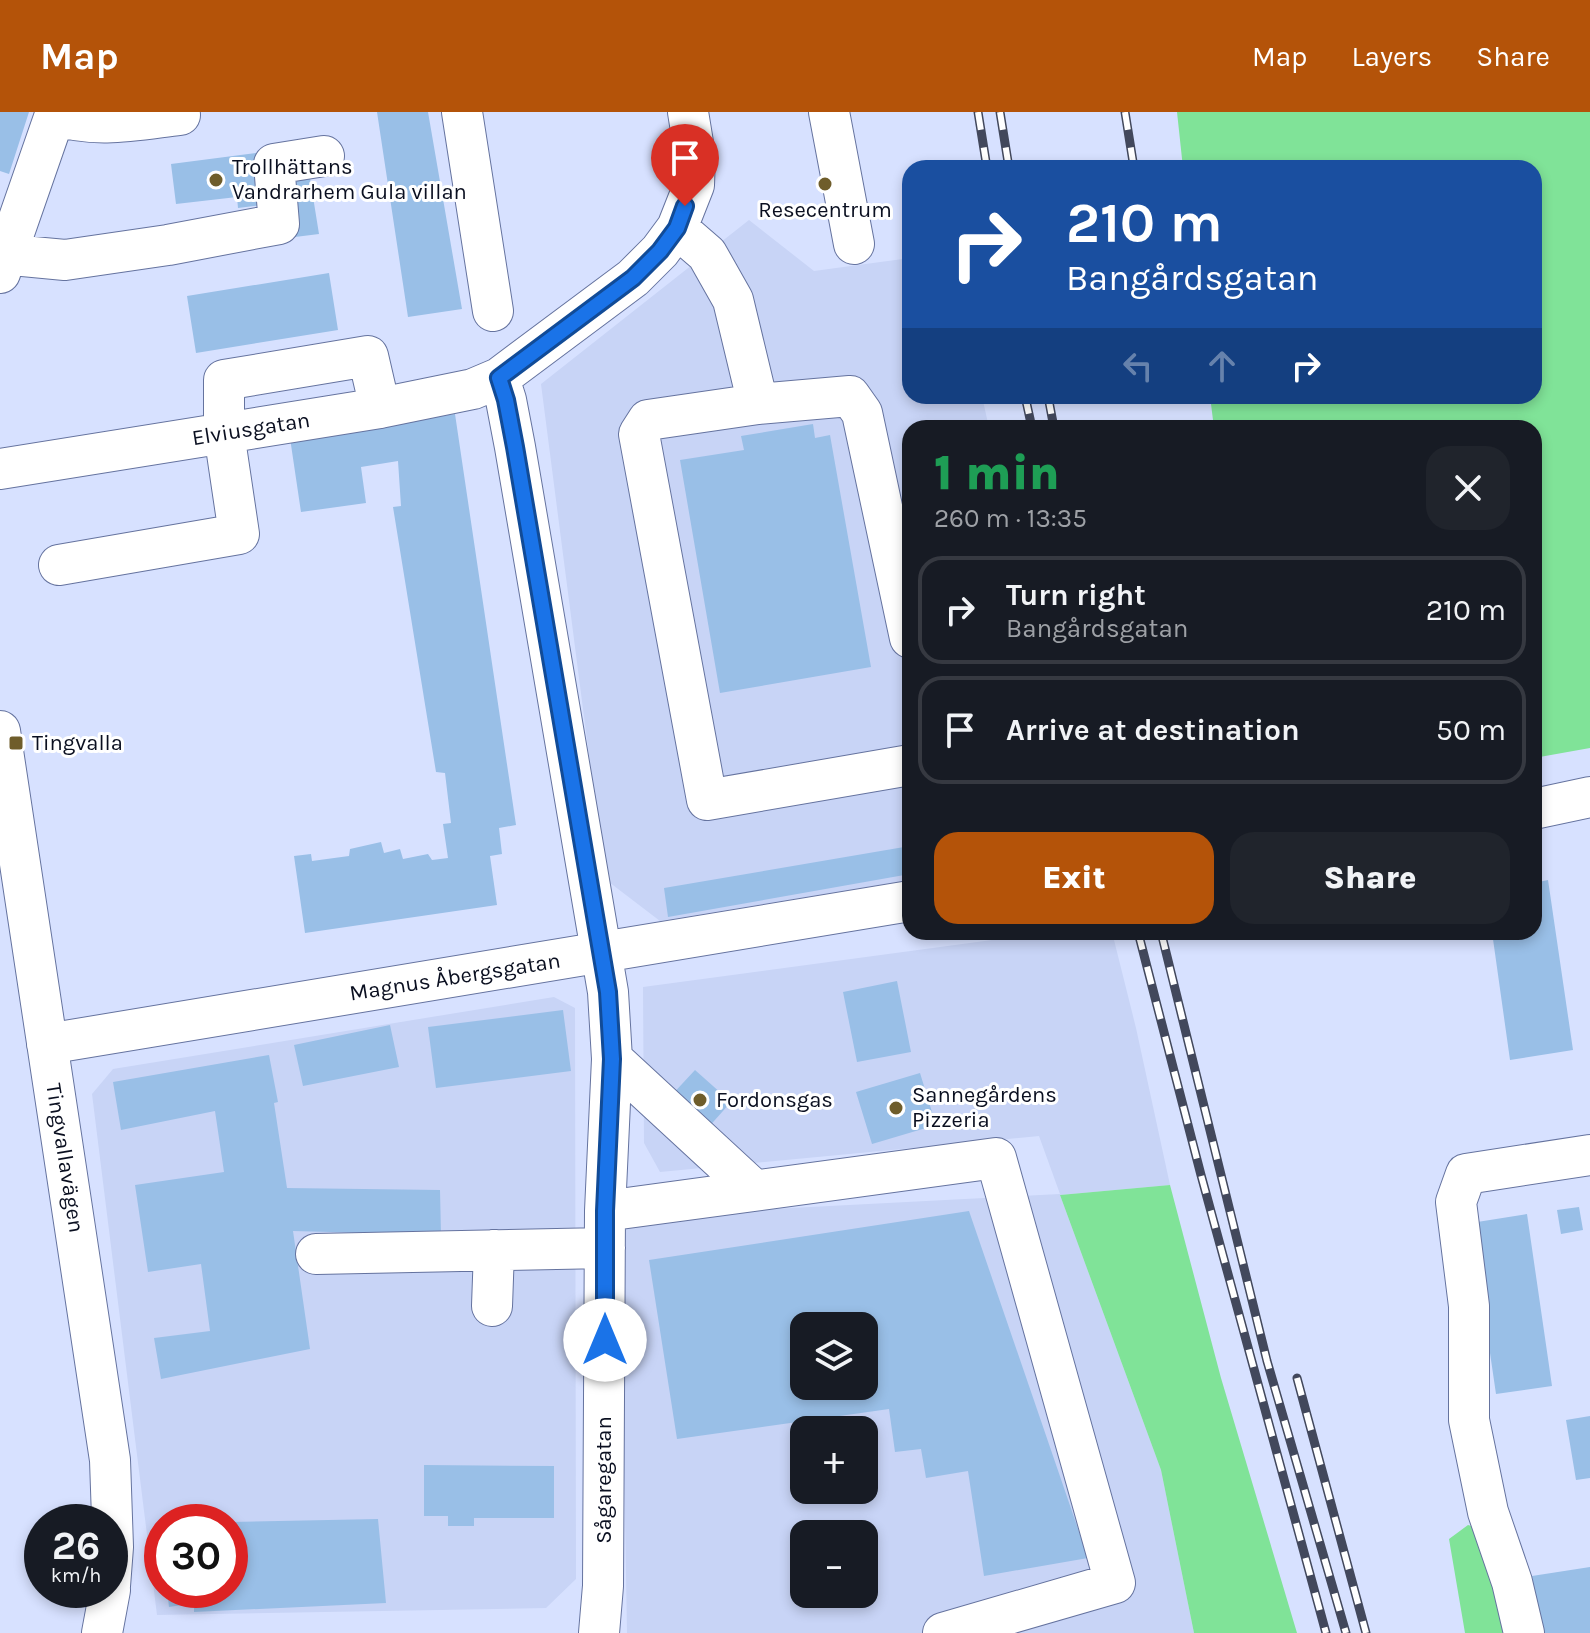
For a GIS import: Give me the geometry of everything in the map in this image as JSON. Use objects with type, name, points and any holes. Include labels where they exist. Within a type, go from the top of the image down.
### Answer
[{"type":"street","points":[[462,112],[493,311]]},
{"type":"street","name":"Elviusgatan","points":[[0,469],[380,408],[473,389],[499,378],[633,278],[660,251],[677,228],[694,185],[695,155],[688,112]]},
{"type":"street","points":[[829,112],[854,244]]},
{"type":"street","points":[[180,115],[94,124],[77,122],[56,113],[12,198],[2,261],[65,260],[279,224],[274,164],[324,156]]},
{"type":"street","points":[[677,228],[707,254],[733,300],[758,404]]},
{"type":"street","points":[[59,565],[239,534],[224,433],[224,380],[368,356],[380,408]]},
{"type":"street","name":"Sågaregatan","points":[[499,378],[515,447],[608,992],[612,1059],[605,1229],[603,1586],[599,1633]]},
{"type":"street","points":[[902,600],[862,413],[850,396],[758,404],[648,420],[639,434],[707,800],[902,766]]},
{"type":"street","name":"Tingvallavägen","points":[[0,731],[110,1460],[112,1504]]},
{"type":"street","points":[[1542,807],[1590,797]]},
{"type":"street","name":"Magnus Åbergsgatan","points":[[47,1044],[902,902]]},
{"type":"street","points":[[612,1059],[754,1190]]},
{"type":"street","points":[[1524,1633],[1512,1582],[1488,1512],[1469,1420],[1469,1306],[1456,1202],[1466,1174],[1590,1155]]},
{"type":"street","points":[[316,1254],[494,1250],[605,1229],[754,1190],[996,1158],[1115,1583],[943,1633]]},
{"type":"street","points":[[492,1306],[494,1250]]},
{"type":"street","name":"Tingvallavägen","points":[[102,1633],[106,1608]]},
{"type":"shaded area","points":[[749,220],[814,271],[902,259],[902,404],[984,404],[987,420],[902,420],[902,881],[660,921],[605,879],[541,384]]},
{"type":"shaded area","points":[[993,940],[1114,940],[1170,1185],[1060,1195],[1161,1470],[1194,1633],[627,1633],[620,1217],[1060,1194],[1039,1136],[660,1172],[644,1143],[643,987]]},
{"type":"shaded area","points":[[554,997],[575,1008],[576,1579],[546,1608],[157,1615],[156,1608],[248,1608],[248,1504],[144,1504],[144,1511],[92,1094],[113,1069]]},
{"type":"green space","points":[[1177,112],[1590,112],[1590,748],[1542,757],[1542,420],[1213,420],[1211,404],[1542,404],[1542,160],[1182,160]]},
{"type":"green space","points":[[1170,1185],[1221,1378],[1297,1633],[1194,1633],[1161,1470],[1060,1195]]},
{"type":"green space","points":[[1468,1525],[1486,1530],[1512,1633],[1465,1633],[1449,1539]]},
{"type":"building","points":[[0,112],[29,112],[9,174],[0,171]]},
{"type":"building","points":[[377,112],[428,112],[462,309],[408,317]]},
{"type":"building","name":"Trollhättans Vandrarhem Gula villan","points":[[256,153],[263,205],[238,208],[237,197],[176,204],[171,164]]},
{"type":"building","points":[[309,172],[319,234],[295,237],[285,176]]},
{"type":"building","points":[[329,273],[338,330],[196,353],[187,296]]},
{"type":"building","points":[[455,414],[516,825],[499,828],[502,854],[490,856],[497,905],[305,933],[294,856],[311,854],[312,861],[349,856],[350,849],[381,842],[384,853],[400,849],[403,859],[428,854],[432,860],[448,858],[443,824],[451,823],[445,773],[436,772],[393,507],[401,506],[398,461],[361,467],[366,503],[301,512],[290,438]]},
{"type":"building","points":[[813,424],[815,438],[830,435],[871,667],[720,693],[680,460],[744,450],[741,436]]},
{"type":"building","points":[[902,847],[902,875],[668,917],[664,888]]},
{"type":"building","points":[[1548,880],[1573,1050],[1510,1060],[1493,940],[1542,940],[1542,881]]},
{"type":"building","points":[[897,981],[911,1052],[857,1062],[843,992]]},
{"type":"building","points":[[563,1010],[571,1071],[436,1088],[428,1027]]},
{"type":"building","points":[[390,1025],[399,1067],[303,1086],[294,1045]]},
{"type":"building","points":[[269,1055],[278,1102],[274,1103],[287,1188],[440,1190],[441,1235],[293,1231],[310,1349],[161,1379],[154,1338],[210,1331],[201,1264],[148,1272],[135,1185],[224,1172],[215,1111],[121,1130],[113,1082]]},
{"type":"building","name":"Fordonsgas","points":[[695,1070],[731,1102],[706,1130],[669,1098]]},
{"type":"building","name":"Sannegårdens Pizzeria","points":[[920,1073],[936,1125],[872,1144],[856,1092]]},
{"type":"building","points":[[1579,1207],[1583,1230],[1561,1234],[1557,1210]]},
{"type":"building","points":[[969,1211],[1088,1558],[984,1576],[968,1471],[926,1478],[921,1449],[895,1452],[889,1409],[840,1416],[790,1416],[790,1423],[677,1439],[649,1260]]},
{"type":"building","points":[[1527,1214],[1552,1386],[1496,1394],[1471,1223]]},
{"type":"building","points":[[1590,1416],[1590,1478],[1576,1480],[1566,1420]]},
{"type":"building","points":[[424,1465],[554,1466],[554,1518],[474,1518],[474,1526],[448,1526],[448,1516],[424,1516]]},
{"type":"building","points":[[378,1519],[386,1603],[194,1612],[194,1608],[248,1608],[248,1522]]},
{"type":"building","points":[[1590,1567],[1590,1633],[1541,1633],[1532,1576]]},
{"type":"railway","points":[[978,112],[986,160]]},
{"type":"railway","points":[[1000,112],[1008,160]]},
{"type":"railway","points":[[1125,112],[1133,160]]},
{"type":"railway","points":[[1027,404],[1030,420]]},
{"type":"railway","points":[[1050,404],[1052,420]]},
{"type":"railway","points":[[1140,940],[1326,1633]]},
{"type":"railway","points":[[1163,940],[1267,1361],[1346,1633]]},
{"type":"railway","points":[[1297,1378],[1366,1633]]},
{"type":"place","name":"Trollhättans Vandrarhem Gula villan","points":[[216,180]]},
{"type":"place","name":"Resecentrum","points":[[825,184]]},
{"type":"place","name":"Tingvalla","points":[[16,743]]},
{"type":"place","name":"Fordonsgas","points":[[700,1100]]},
{"type":"place","name":"Sannegårdens Pizzeria","points":[[896,1108]]},
{"type":"route","points":[[605,1340],[605,1211],[612,1059],[608,992],[515,447],[499,378],[633,278],[660,251],[677,228],[685,206]]}]
